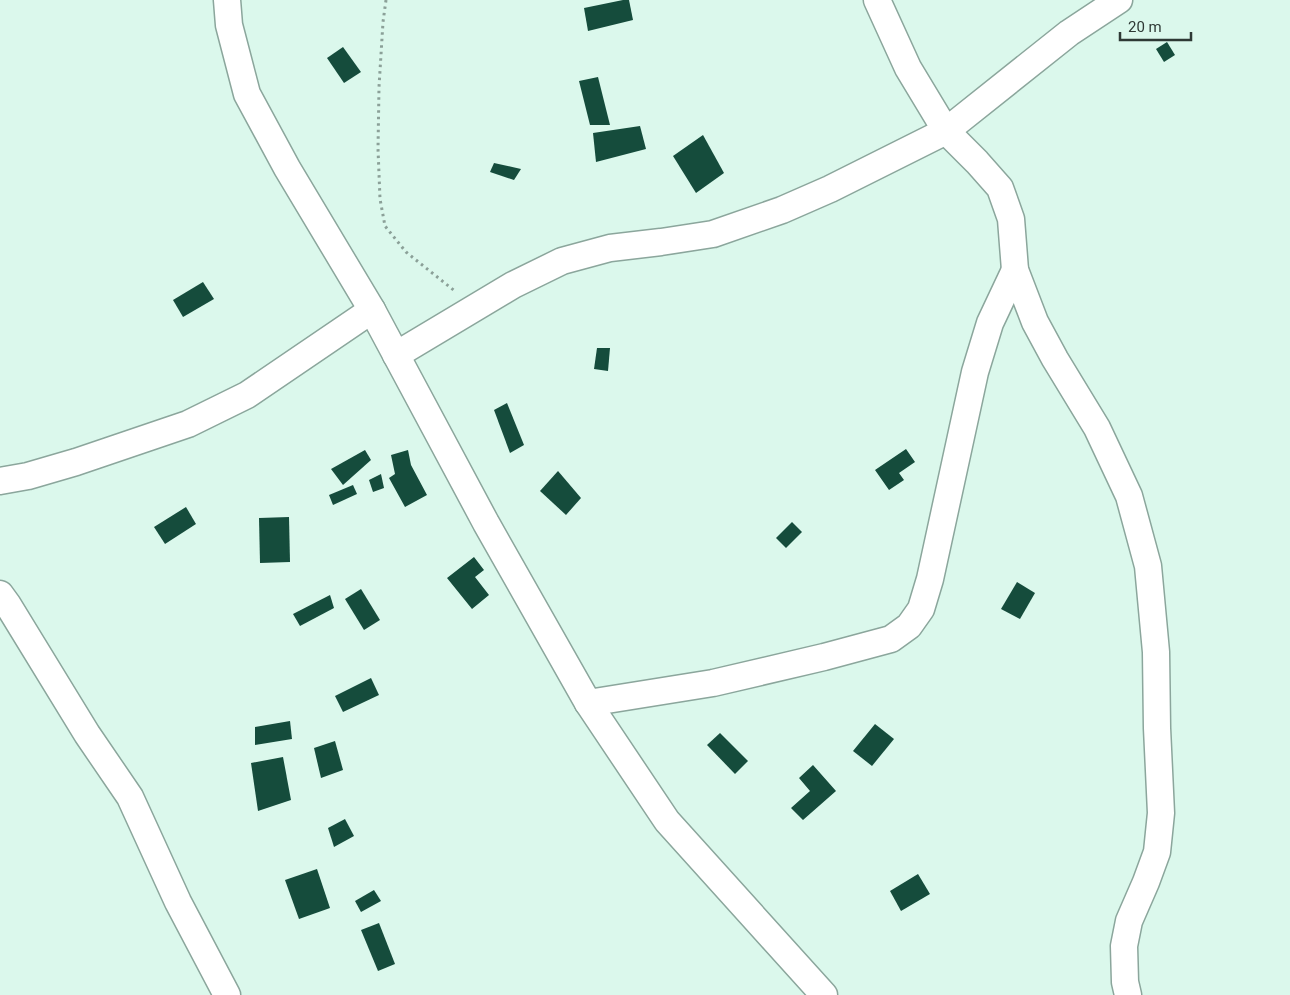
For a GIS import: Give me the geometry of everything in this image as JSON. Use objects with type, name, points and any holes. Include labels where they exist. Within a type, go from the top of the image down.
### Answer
[{"type":"street","points":[[227,0],[229,25],[246,94],[286,168],[372,310],[486,523],[588,703],[667,821],[824,995]]},
{"type":"street","points":[[877,0],[908,68],[946,131],[1000,188],[1010,219],[1015,270],[1035,322],[1097,428],[1129,496],[1148,566],[1156,652],[1161,813],[1157,852],[1128,921],[1124,946],[1125,982],[1128,995]]},
{"type":"street","points":[[396,355],[513,285],[562,261],[610,248],[712,234],[782,210],[830,189],[946,131],[1069,33],[1119,0]]},
{"type":"street","points":[[588,703],[713,683],[824,657],[891,639],[909,626],[921,609],[930,579],[975,372],[990,323],[1015,270]]},
{"type":"street","points":[[0,481],[28,476],[76,462],[188,424],[247,394],[372,310]]},
{"type":"street","points":[[0,594],[87,734],[130,797],[178,902],[226,995]]},
{"type":"path","points":[[386,0],[379,86],[378,140],[380,199],[385,226],[406,252],[476,306]]},
{"type":"building","points":[[629,0],[633,20],[588,31],[584,8]]},
{"type":"building","points":[[1167,42],[1175,55],[1164,62],[1156,49]]},
{"type":"building","points":[[343,47],[361,72],[344,83],[327,58]]},
{"type":"building","points":[[598,77],[610,125],[590,125],[579,81]]},
{"type":"building","points":[[640,126],[646,149],[596,162],[593,133]]},
{"type":"building","points":[[703,135],[724,173],[696,193],[673,156]]},
{"type":"building","points":[[494,163],[521,169],[514,180],[490,172]]},
{"type":"building","points":[[203,282],[214,299],[183,317],[173,300]]},
{"type":"building","points":[[597,348],[610,348],[608,371],[594,369]]},
{"type":"building","points":[[507,403],[524,445],[510,453],[494,410]]},
{"type":"building","points":[[906,449],[915,462],[899,473],[904,480],[889,490],[875,470]]},
{"type":"building","points":[[365,450],[371,460],[343,485],[331,469]]},
{"type":"building","points":[[408,450],[411,465],[427,495],[405,507],[389,478],[395,474],[391,455]]},
{"type":"building","points":[[558,471],[581,498],[566,515],[540,491]]},
{"type":"building","points":[[381,474],[384,488],[373,492],[369,480]]},
{"type":"building","points":[[353,485],[357,494],[333,505],[329,495]]},
{"type":"building","points":[[186,507],[196,524],[165,544],[154,527]]},
{"type":"building","points":[[289,517],[290,562],[260,563],[259,518]]},
{"type":"building","points":[[792,522],[802,532],[786,548],[776,538]]},
{"type":"building","points":[[474,557],[484,570],[475,577],[489,595],[472,609],[447,578]]},
{"type":"building","points":[[1017,582],[1035,593],[1020,619],[1001,609]]},
{"type":"building","points":[[361,589],[380,620],[364,630],[345,599]]},
{"type":"building","points":[[330,595],[334,608],[300,626],[293,614]]},
{"type":"building","points":[[371,678],[379,695],[343,712],[335,696]]},
{"type":"building","points":[[290,721],[292,739],[255,745],[255,727]]},
{"type":"building","points":[[875,724],[894,739],[872,766],[853,751]]},
{"type":"building","points":[[720,733],[748,761],[735,774],[707,745]]},
{"type":"building","points":[[335,741],[343,770],[321,778],[314,748]]},
{"type":"building","points":[[283,757],[291,800],[258,811],[251,763]]},
{"type":"building","points":[[813,765],[836,791],[803,820],[791,808],[810,791],[799,778]]},
{"type":"building","points":[[345,819],[354,836],[334,847],[328,828]]},
{"type":"building","points":[[317,869],[330,908],[299,919],[285,880]]},
{"type":"building","points":[[918,874],[930,894],[901,911],[890,891]]},
{"type":"building","points":[[374,890],[381,901],[361,912],[355,901]]},
{"type":"building","points":[[379,923],[395,964],[378,971],[361,930]]}]
